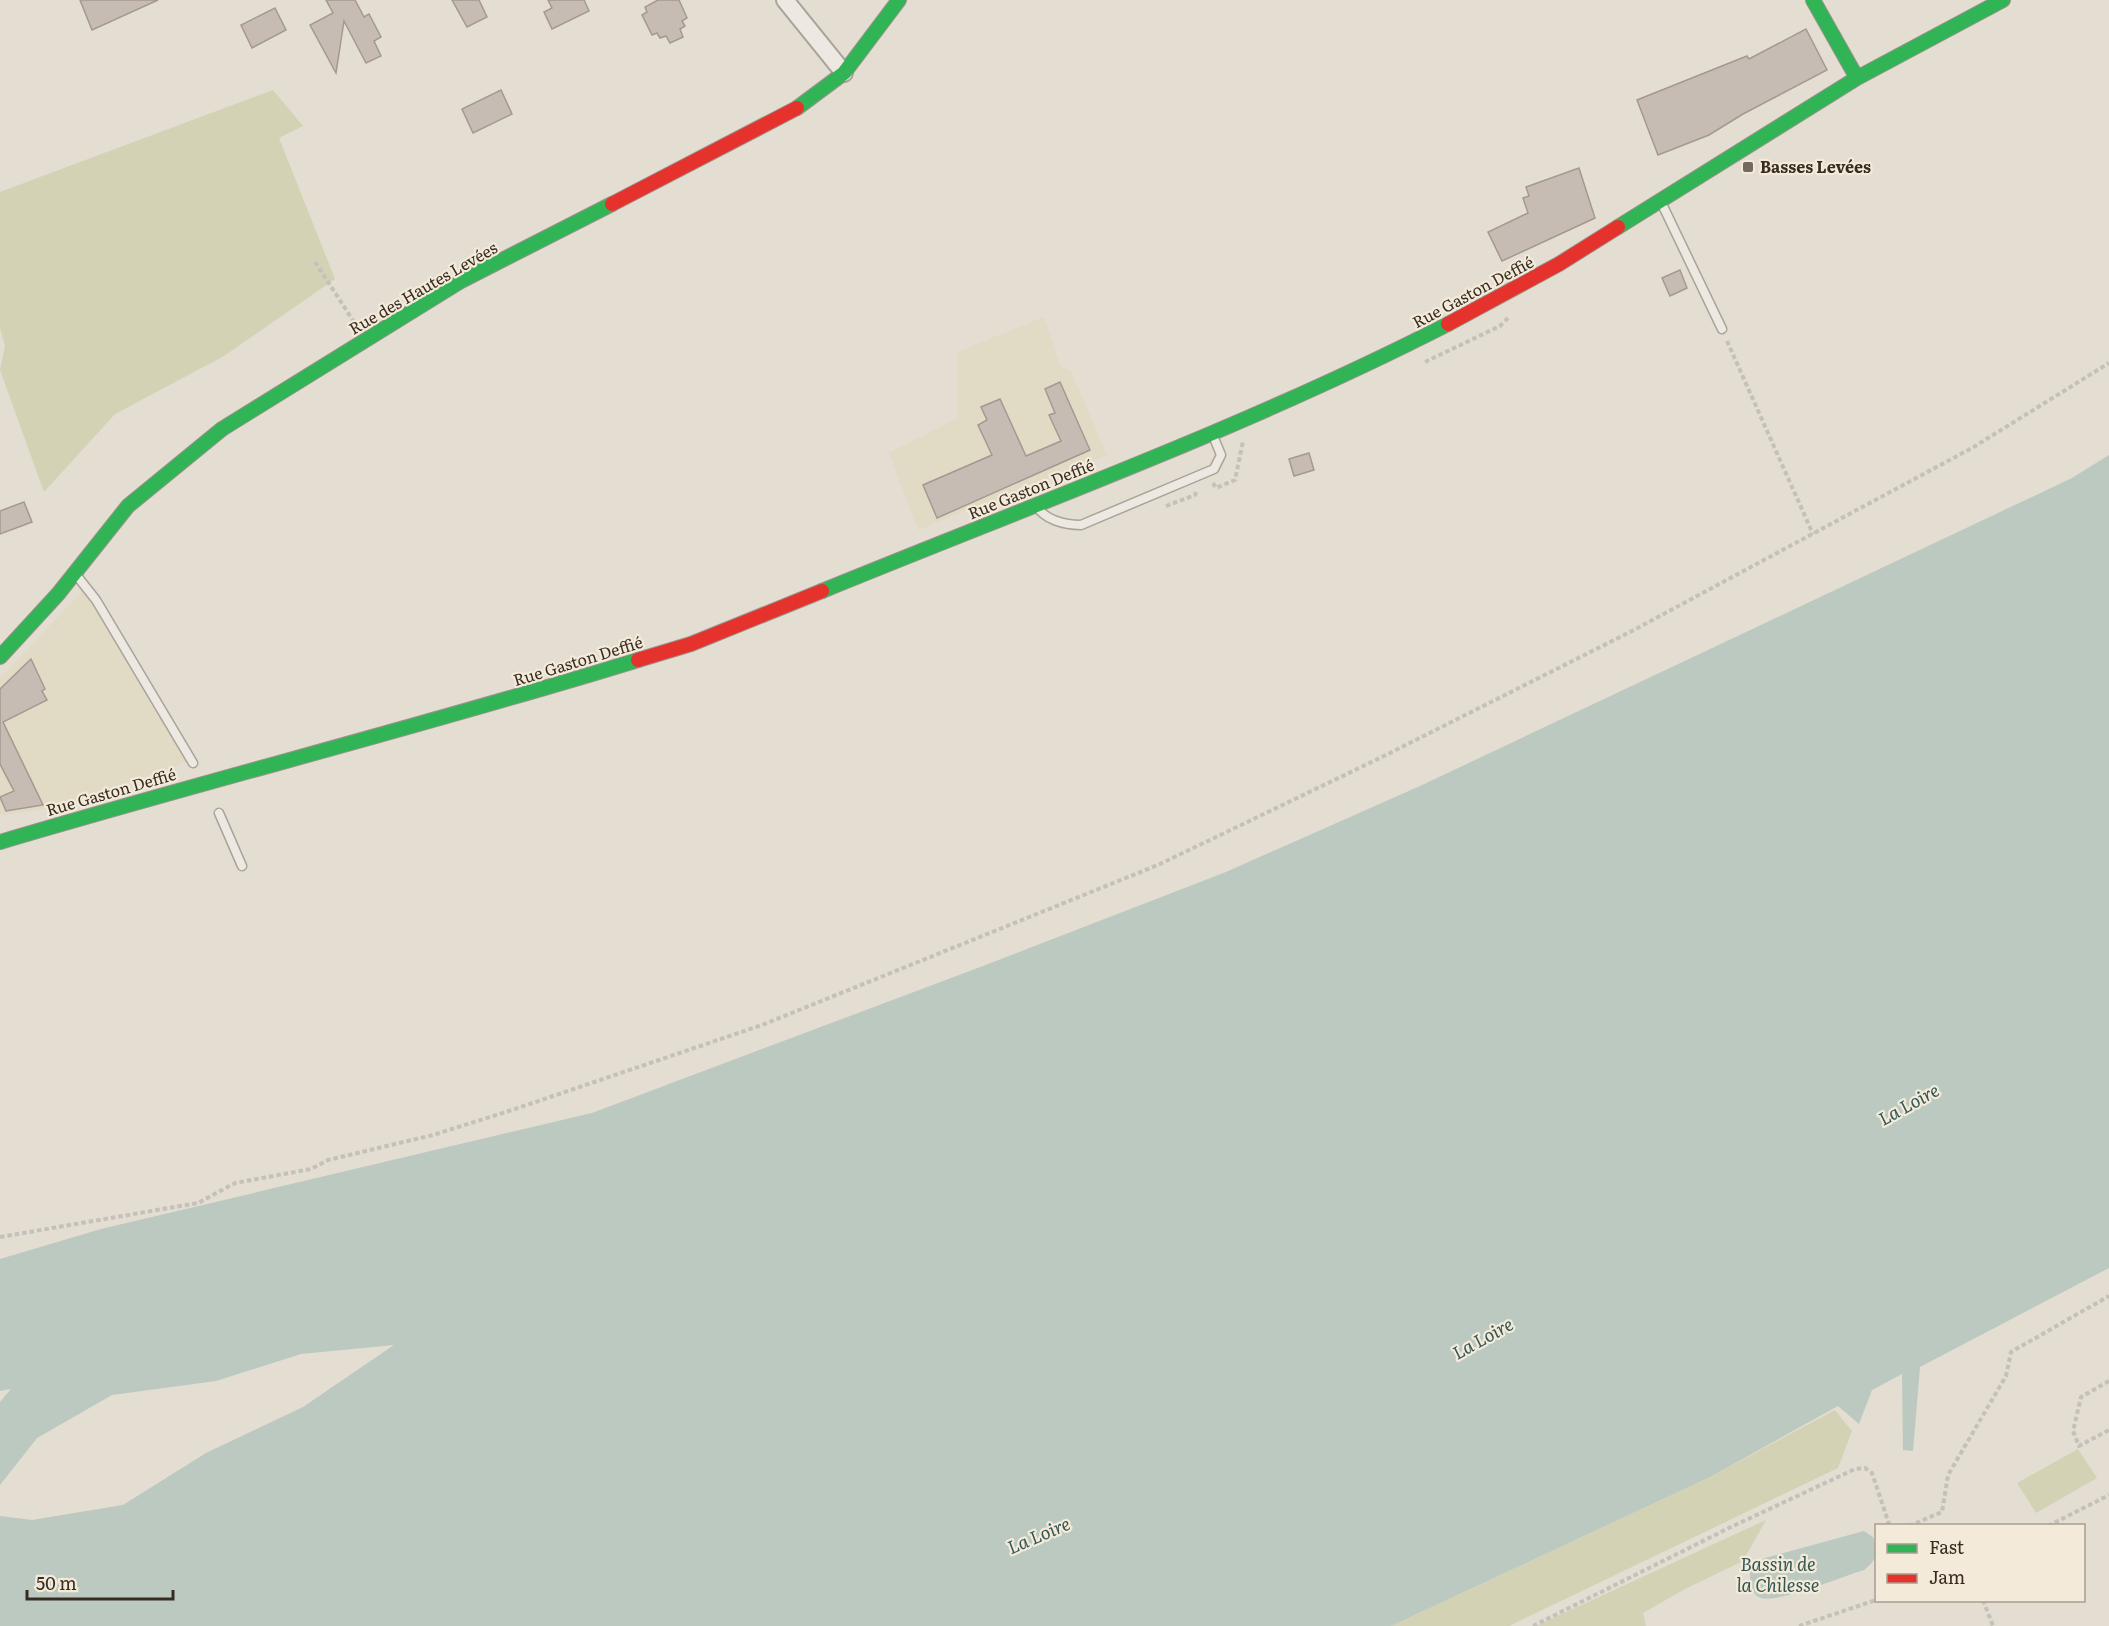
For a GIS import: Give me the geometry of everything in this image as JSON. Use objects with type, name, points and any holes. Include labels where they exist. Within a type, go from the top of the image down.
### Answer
[{"type":"main road","name":"Rue des Hautes Levées","points":[[0,657],[75,573],[128,506],[222,429],[461,281],[792,112],[843,73],[899,0]]},
{"type":"main road","points":[[1814,0],[1857,78]]},
{"type":"main road","name":"Rue Gaston Deffié","points":[[0,843],[190,786],[499,703],[691,644],[1212,432],[1370,364],[1478,309],[1559,264],[1857,78],[2003,0]]},
{"type":"street","points":[[785,0],[843,73]]},
{"type":"lane","points":[[1660,201],[1722,329]]},
{"type":"lane","points":[[1035,505],[1041,514],[1069,525],[1081,525],[1191,480],[1214,469],[1221,454],[1212,432]]},
{"type":"lane","points":[[75,573],[96,600],[193,764]]},
{"type":"lane","points":[[219,813],[242,866]]},
{"type":"path","points":[[315,262],[366,340]]},
{"type":"path","points":[[1419,365],[1500,326],[1509,316]]},
{"type":"path","points":[[1722,329],[1813,534]]},
{"type":"path","points":[[0,1237],[198,1203],[235,1183],[311,1169],[328,1160],[433,1135],[509,1112],[762,1025],[1158,865],[1382,757],[1632,632],[1972,448],[2109,363]]},
{"type":"path","points":[[1209,481],[1216,488],[1235,480],[1243,439],[1250,439]]},
{"type":"path","points":[[1162,508],[1195,495],[1198,487]]},
{"type":"path","points":[[1914,1524],[1942,1512],[1948,1475],[2006,1376],[2011,1352],[2109,1296]]},
{"type":"path","points":[[2109,1381],[2081,1397],[2073,1431],[2079,1446],[2109,1430]]},
{"type":"path","points":[[1533,1626],[1731,1527],[1855,1469],[1866,1468],[1872,1473],[1889,1524]]},
{"type":"path","points":[[2052,1524],[2109,1495]]},
{"type":"path","points":[[1799,1626],[1875,1600]]},
{"type":"path","points":[[1984,1602],[1993,1626]]},
{"type":"shaded area","points":[[1044,317],[1060,366],[1071,371],[1107,455],[918,530],[889,453],[958,418],[957,352]]},
{"type":"shaded area","points":[[86,587],[187,762],[53,808],[0,815],[0,679]]},
{"type":"green space","points":[[273,90],[303,126],[279,138],[335,279],[224,356],[115,414],[44,492],[0,370],[5,346],[0,328],[0,192]]},
{"type":"green space","points":[[1835,1410],[1852,1431],[1838,1468],[1509,1626],[1391,1626],[1710,1477]]},
{"type":"green space","points":[[2078,1449],[2097,1478],[2036,1513],[2017,1483]]},
{"type":"green space","points":[[1766,1520],[1743,1561],[1685,1589],[1643,1613],[1646,1626],[1536,1626]]},
{"type":"water","name":"La Loire","points":[[2109,455],[2109,1268],[1920,1367],[1913,1451],[1903,1450],[1902,1374],[1872,1390],[1859,1424],[1838,1406],[1710,1477],[1391,1626],[0,1626],[0,1516],[32,1520],[123,1505],[206,1453],[303,1407],[394,1345],[301,1354],[216,1381],[112,1395],[37,1438],[0,1485],[0,1402],[11,1389],[0,1391],[0,1259],[101,1229],[592,1113],[983,966],[1226,872],[1420,786],[2072,478]]},
{"type":"water","name":"Bassin de la Chilesse","points":[[1864,1531],[1873,1537],[1875,1544],[1875,1557],[1864,1570],[1782,1597],[1761,1598],[1752,1589],[1751,1566],[1765,1558]]},
{"type":"building","points":[[80,0],[158,0],[92,30]]},
{"type":"building","points":[[326,0],[355,0],[364,17],[369,14],[381,37],[374,41],[381,56],[366,63],[344,21],[336,73],[310,25],[333,13]]},
{"type":"building","points":[[452,0],[479,0],[487,17],[467,27]]},
{"type":"building","points":[[548,0],[584,0],[589,11],[552,29],[544,12],[552,8]]},
{"type":"building","points":[[658,0],[679,0],[687,18],[682,21],[685,26],[680,29],[683,37],[670,43],[666,36],[660,38],[657,33],[652,35],[642,15],[647,12],[645,7]]},
{"type":"building","points":[[275,8],[286,30],[252,48],[241,25]]},
{"type":"building","points":[[1806,29],[1827,70],[1743,114],[1709,135],[1658,155],[1637,100],[1747,56],[1749,59]]},
{"type":"building","points":[[501,90],[512,114],[473,133],[462,109]]},
{"type":"building","points":[[1579,168],[1595,218],[1502,261],[1488,232],[1528,213],[1523,198],[1529,196],[1526,187]]},
{"type":"building","points":[[1680,270],[1687,288],[1670,296],[1662,278]]},
{"type":"building","points":[[1060,382],[1090,450],[937,518],[923,485],[992,455],[978,425],[987,420],[981,407],[1000,399],[1026,456],[1061,441],[1049,415],[1055,413],[1045,389]]},
{"type":"building","points":[[1309,453],[1314,470],[1294,476],[1289,459]]},
{"type":"building","points":[[24,502],[32,522],[0,534],[0,511]]},
{"type":"building","points":[[31,659],[45,689],[42,691],[47,700],[3,722],[43,805],[6,811],[0,797],[14,791],[0,764],[0,689]]},
{"type":"traffic: fast","points":[[797,108],[844,73],[899,0]]},
{"type":"traffic: fast","points":[[1813,0],[1857,78]]},
{"type":"traffic: fast","points":[[1618,227],[1857,78],[2003,0]]},
{"type":"traffic: fast","points":[[0,657],[58,594],[128,506],[222,429],[461,281],[612,204]]},
{"type":"traffic: fast","points":[[822,591],[1217,431],[1372,362],[1448,324]]},
{"type":"traffic: fast","points":[[0,842],[638,660]]},
{"type":"traffic: jam","points":[[612,204],[797,108]]},
{"type":"traffic: jam","points":[[1448,324],[1559,264],[1618,227]]},
{"type":"traffic: jam","points":[[638,660],[691,644],[822,591]]},
{"type":"place","name":"Basses Levées","points":[[1748,167]]}]
